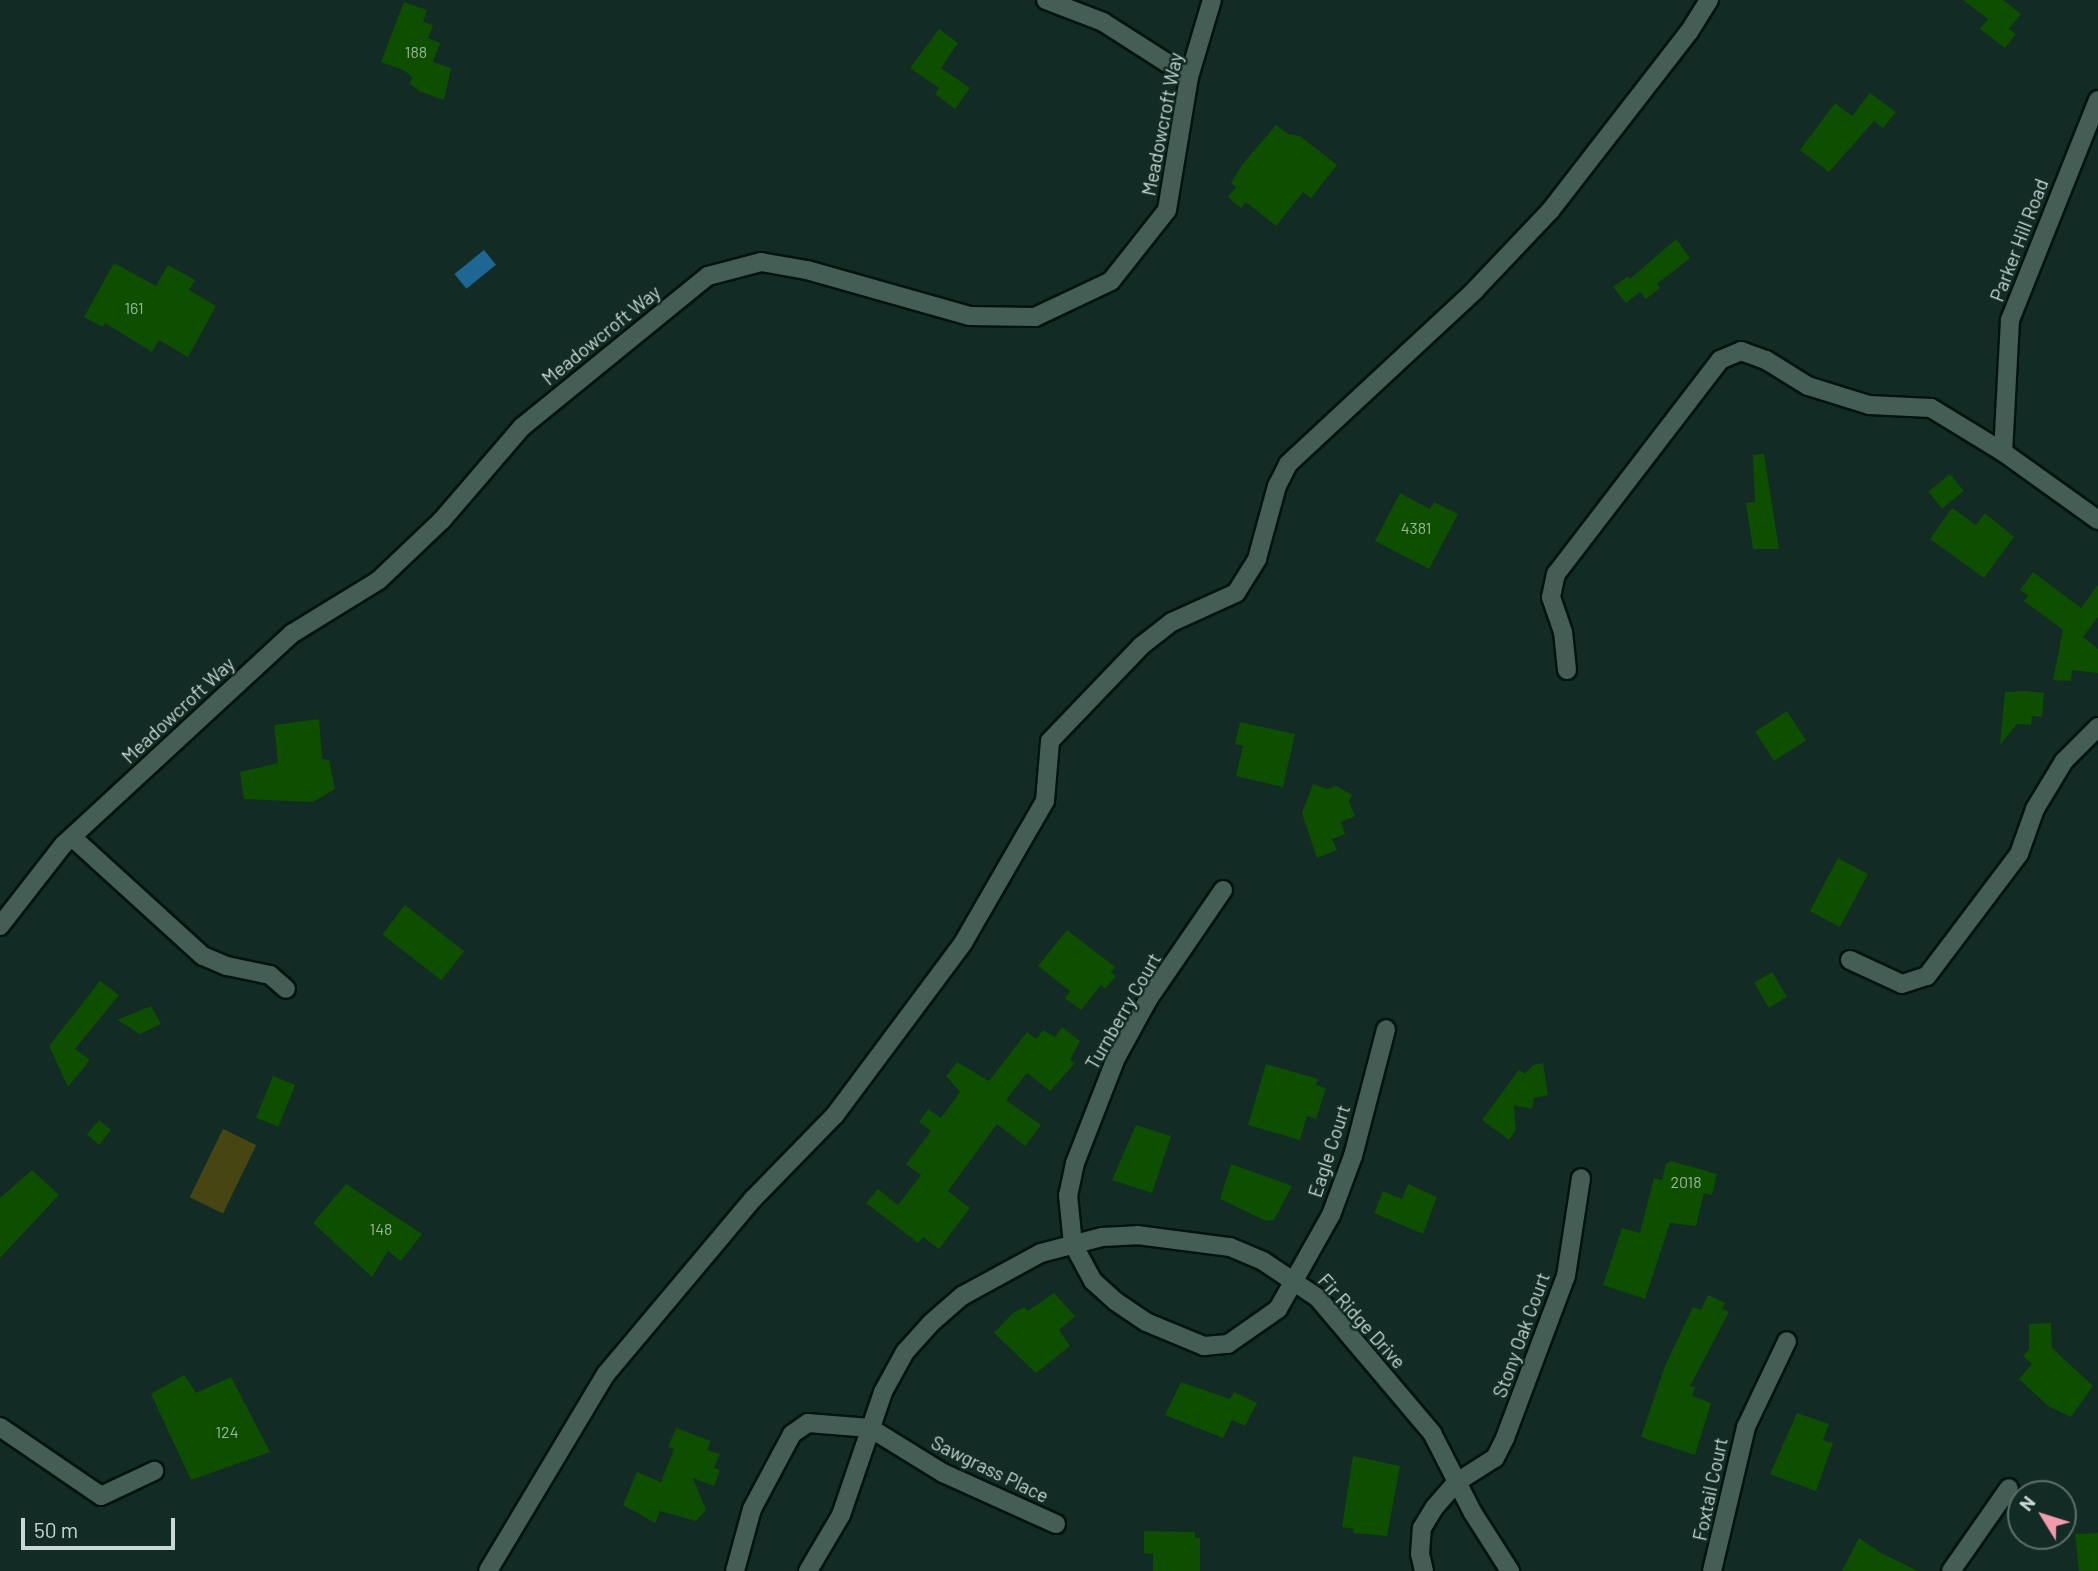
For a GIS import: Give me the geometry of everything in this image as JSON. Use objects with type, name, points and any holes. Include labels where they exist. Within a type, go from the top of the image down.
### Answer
[{"type":"street","points":[[1046,0],[1103,22],[1189,77]]},
{"type":"street","name":"Meadowcroft Way","points":[[0,926],[72,837],[293,633],[379,580],[442,520],[522,427],[708,276],[761,262],[807,270],[970,316],[1035,317],[1111,281],[1167,210],[1189,77],[1212,0]]},
{"type":"street","points":[[488,1571],[606,1374],[752,1199],[835,1115],[963,943],[1045,801],[1050,741],[1141,646],[1172,622],[1236,593],[1257,559],[1278,486],[1288,464],[1475,290],[1550,211],[1689,32],[1709,0]]},
{"type":"street","name":"Parker Hill Road","points":[[2003,452],[2010,320],[2098,100]]},
{"type":"street","points":[[1567,670],[1563,632],[1551,597],[1556,574],[1720,360],[1741,351],[1766,360],[1808,386],[1869,405],[1931,408],[2003,452],[2097,516]]},
{"type":"street","points":[[1850,960],[1902,984],[1927,976],[2019,854],[2035,809],[2064,761],[2098,727]]},
{"type":"street","points":[[72,837],[203,956],[227,966],[270,975],[286,989]]},
{"type":"street","name":"Turnberry Court","points":[[1073,1244],[1068,1195],[1075,1163],[1116,1058],[1149,998],[1223,890]]},
{"type":"street","name":"Eagle Court","points":[[1073,1244],[1093,1280],[1115,1301],[1146,1322],[1204,1346],[1228,1344],[1254,1330],[1278,1309],[1331,1215],[1353,1156],[1386,1029]]},
{"type":"street","name":"Stony Oak Court","points":[[1457,1482],[1495,1458],[1505,1438],[1566,1276],[1581,1178]]},
{"type":"street","name":"Fir Ridge Drive","points":[[808,1571],[841,1515],[870,1429],[905,1352],[932,1323],[997,1274],[1041,1252],[1073,1244],[1137,1235],[1230,1247],[1296,1280],[1318,1298],[1432,1433],[1457,1482],[1510,1571]]},
{"type":"street","name":"Foxtail Court","points":[[1712,1571],[1746,1427],[1787,1341]]},
{"type":"street","points":[[735,1571],[752,1509],[792,1434],[808,1423],[870,1429]]},
{"type":"street","points":[[0,1427],[101,1496],[154,1471]]},
{"type":"street","name":"Sawgrass Place","points":[[870,1429],[943,1473],[1056,1524]]},
{"type":"street","points":[[1424,1571],[1420,1554],[1422,1528],[1457,1482]]},
{"type":"street","points":[[1951,1571],[2007,1490]]},
{"type":"shaded area","points":[[223,1129],[256,1145],[223,1214],[190,1197]]},
{"type":"water","points":[[484,250],[496,265],[466,289],[454,274]]},
{"type":"building","points":[[1963,0],[2003,0],[2021,14],[2009,29],[2016,34],[2005,48],[1980,29],[1988,19]]},
{"type":"building","points":[[404,2],[427,10],[423,22],[433,25],[428,38],[440,43],[433,62],[451,68],[444,100],[419,91],[410,84],[412,77],[405,71],[381,62]]},
{"type":"building","points":[[939,29],[958,43],[941,68],[970,88],[955,109],[935,94],[939,88],[910,68]]},
{"type":"building","points":[[1870,93],[1896,112],[1883,128],[1874,121],[1829,172],[1800,150],[1835,103],[1852,116]]},
{"type":"building","points":[[1276,125],[1288,134],[1300,136],[1337,165],[1311,198],[1303,192],[1276,226],[1246,202],[1241,208],[1228,197],[1236,187],[1231,183],[1241,166]]},
{"type":"building","points":[[1676,239],[1690,258],[1657,284],[1660,288],[1646,299],[1640,292],[1626,303],[1613,287],[1628,276],[1630,279]]},
{"type":"building","points":[[114,263],[156,286],[168,265],[195,280],[189,290],[216,306],[188,357],[159,340],[152,352],[105,323],[103,327],[84,317]]},
{"type":"building","points":[[1764,454],[1779,549],[1753,549],[1746,503],[1755,502],[1753,455]]},
{"type":"building","points":[[1950,474],[1964,491],[1942,509],[1928,492]]},
{"type":"building","points":[[1400,493],[1430,509],[1434,502],[1458,514],[1429,569],[1375,541]]},
{"type":"building","points":[[1952,508],[1976,525],[1985,513],[2014,537],[1984,578],[1930,539]]},
{"type":"building","points":[[2033,572],[2081,608],[2098,585],[2098,617],[2083,637],[2098,649],[2098,673],[2072,670],[2071,681],[2053,680],[2063,630],[2024,601],[2028,596],[2020,590]]},
{"type":"building","points":[[2005,692],[2044,693],[2042,717],[2032,716],[2031,725],[2017,724],[2000,745]]},
{"type":"building","points":[[1787,711],[1806,740],[1774,761],[1755,732]]},
{"type":"building","points":[[319,719],[322,759],[329,760],[335,789],[313,802],[244,799],[240,772],[278,763],[274,725]]},
{"type":"building","points":[[1240,722],[1295,734],[1283,787],[1236,776],[1243,746],[1235,744]]},
{"type":"building","points":[[1313,784],[1327,789],[1336,786],[1352,795],[1349,801],[1355,816],[1341,822],[1345,834],[1332,839],[1337,850],[1317,858],[1302,813]]},
{"type":"building","points":[[1838,858],[1868,874],[1840,927],[1810,911]]},
{"type":"building","points":[[405,905],[464,951],[441,980],[382,934]]},
{"type":"building","points":[[1067,930],[1115,967],[1111,972],[1116,976],[1105,989],[1101,985],[1081,1010],[1065,998],[1070,991],[1038,966]]},
{"type":"building","points":[[1772,972],[1787,997],[1769,1008],[1754,983]]},
{"type":"building","points":[[100,981],[119,995],[75,1049],[90,1060],[68,1087],[49,1046]]},
{"type":"building","points":[[151,1006],[161,1024],[140,1034],[117,1020]]},
{"type":"building","points":[[1062,1027],[1080,1041],[1070,1060],[1075,1063],[1050,1091],[1027,1073],[1006,1100],[1041,1125],[1025,1146],[997,1124],[948,1191],[970,1208],[939,1249],[923,1237],[918,1243],[866,1203],[878,1189],[898,1205],[921,1175],[906,1164],[931,1131],[919,1122],[928,1109],[941,1118],[960,1092],[946,1076],[957,1062],[989,1081],[1027,1032],[1036,1039],[1043,1030],[1055,1037]]},
{"type":"building","points":[[1543,1063],[1548,1095],[1534,1098],[1532,1109],[1514,1105],[1516,1130],[1509,1140],[1482,1120],[1519,1070],[1525,1074],[1533,1065]]},
{"type":"building","points":[[1266,1064],[1318,1079],[1316,1085],[1326,1088],[1316,1119],[1307,1116],[1300,1140],[1248,1125]]},
{"type":"building","points":[[273,1076],[295,1085],[278,1127],[256,1118]]},
{"type":"building","points":[[99,1120],[111,1130],[99,1145],[87,1135]]},
{"type":"building","points":[[1136,1125],[1171,1136],[1152,1193],[1112,1180]]},
{"type":"building","points":[[1671,1161],[1717,1174],[1712,1195],[1704,1193],[1696,1226],[1670,1223],[1645,1299],[1603,1285],[1622,1228],[1640,1233],[1654,1178],[1662,1180],[1666,1164]]},
{"type":"building","points":[[1231,1164],[1292,1186],[1274,1220],[1266,1221],[1220,1199]]},
{"type":"building","points":[[32,1170],[59,1195],[0,1258],[0,1198]]},
{"type":"building","points":[[346,1184],[422,1234],[401,1261],[388,1251],[372,1277],[313,1223]]},
{"type":"building","points":[[1408,1184],[1437,1197],[1423,1234],[1374,1213],[1383,1191],[1402,1199]]},
{"type":"building","points":[[1054,1293],[1075,1316],[1059,1330],[1070,1346],[1036,1373],[994,1333],[1014,1312],[1025,1307],[1028,1311]]},
{"type":"building","points":[[1708,1295],[1725,1303],[1722,1309],[1729,1312],[1690,1386],[1695,1387],[1692,1396],[1711,1403],[1695,1455],[1641,1437],[1665,1366],[1693,1307],[1701,1310]]},
{"type":"building","points":[[2051,1323],[2052,1348],[2093,1386],[2071,1417],[2048,1406],[2019,1379],[2032,1364],[2023,1356],[2029,1349],[2029,1324]]},
{"type":"building","points":[[184,1375],[196,1393],[231,1377],[270,1452],[191,1480],[151,1394]]},
{"type":"building","points":[[1181,1382],[1230,1399],[1234,1392],[1257,1403],[1245,1426],[1232,1420],[1223,1438],[1165,1415]]},
{"type":"building","points":[[1797,1413],[1829,1424],[1823,1440],[1833,1443],[1816,1491],[1770,1474]]},
{"type":"building","points":[[676,1428],[711,1441],[707,1450],[720,1454],[714,1468],[720,1470],[714,1486],[693,1478],[706,1510],[696,1521],[660,1511],[655,1523],[623,1505],[637,1472],[661,1482],[674,1449],[668,1447]]},
{"type":"building","points":[[1353,1456],[1400,1466],[1387,1536],[1353,1533],[1354,1529],[1342,1527]]},
{"type":"building","points":[[1144,1531],[1195,1532],[1195,1538],[1200,1538],[1200,1571],[1153,1571],[1153,1554],[1144,1553]]},
{"type":"building","points":[[2098,1533],[2098,1571],[2079,1571],[2077,1534]]},
{"type":"building","points":[[1859,1538],[1881,1553],[1918,1571],[1842,1571]]}]
